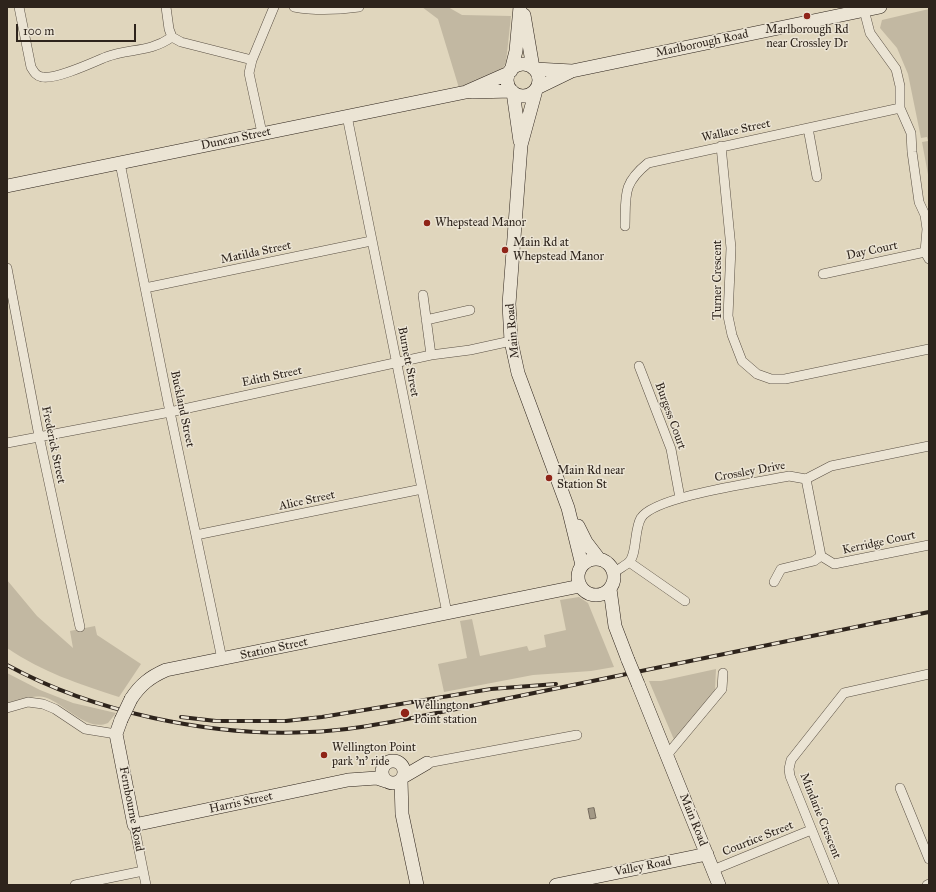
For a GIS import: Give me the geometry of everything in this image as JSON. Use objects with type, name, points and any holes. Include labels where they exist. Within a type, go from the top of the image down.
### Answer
[{"type":"street","points":[[19,7],[31,67],[36,75],[43,78],[82,69],[107,57],[151,48],[172,37]]},
{"type":"street","points":[[166,7],[168,29],[172,37],[182,42],[252,60]]},
{"type":"street","points":[[262,133],[249,74],[252,60],[274,7]]},
{"type":"street","points":[[294,7],[311,10],[341,10],[359,7]]},
{"type":"street","points":[[521,7],[534,68],[539,78],[537,89],[527,96],[518,95],[512,92],[508,84],[516,51],[521,7]]},
{"type":"street","name":"Marlborough Road","points":[[537,89],[572,71],[880,7]]},
{"type":"street","points":[[864,10],[870,32],[896,69],[900,86],[900,108],[911,133],[919,202],[925,215],[927,256]]},
{"type":"street","points":[[510,72],[521,65],[534,68]]},
{"type":"street","name":"Marlborough Road","points":[[534,68],[572,71]]},
{"type":"street","name":"Duncan Street","points":[[466,92],[510,72]]},
{"type":"street","name":"Main Road","points":[[537,89],[521,145],[509,304],[511,341],[518,373],[568,508],[582,565],[578,575],[580,586],[583,591],[593,596],[615,626]]},
{"type":"street","name":"Duncan Street","points":[[7,186],[466,92],[512,92]]},
{"type":"street","name":"Main Road","points":[[512,92],[521,145]]},
{"type":"street","name":"Wallace Street","points":[[626,226],[626,190],[635,174],[648,163],[900,108]]},
{"type":"street","name":"Burnett Street","points":[[347,116],[447,613]]},
{"type":"street","points":[[808,128],[817,177]]},
{"type":"street","name":"Turner Crescent","points":[[721,146],[731,248],[728,316],[732,336],[742,361],[757,374],[771,379],[785,379],[929,349]]},
{"type":"street","name":"Buckland Street","points":[[120,163],[222,659]]},
{"type":"street","name":"Matilda Street","points":[[145,288],[371,241]]},
{"type":"street","name":"Day Court","points":[[823,274],[927,256]]},
{"type":"street","name":"Frederick Street","points":[[7,268],[39,436],[80,627]]},
{"type":"street","points":[[423,295],[431,356]]},
{"type":"street","points":[[426,320],[470,310]]},
{"type":"street","name":"Edith Street","points":[[7,443],[170,412],[396,363],[511,341]]},
{"type":"street","name":"Burgess Court","points":[[639,366],[671,449],[680,498]]},
{"type":"street","points":[[774,582],[781,569],[814,561],[821,556],[806,479],[831,466],[929,446]]},
{"type":"street","name":"Crossley Drive","points":[[630,562],[641,518],[650,509],[680,498],[789,476],[806,479]]},
{"type":"street","name":"Alice Street","points":[[196,535],[422,490]]},
{"type":"street","name":"Main Road","points":[[568,508],[586,542],[599,559],[608,564],[614,573],[613,584],[610,589],[615,626],[719,885]]},
{"type":"street","name":"Kerridge Court","points":[[821,556],[834,564],[929,544]]},
{"type":"street","points":[[582,565],[587,561],[599,559]]},
{"type":"street","points":[[614,573],[630,562],[685,601]]},
{"type":"street","name":"Station Street","points":[[116,734],[131,699],[138,688],[153,675],[166,670],[580,586]]},
{"type":"street","points":[[593,596],[599,596],[610,589]]},
{"type":"street","points":[[667,755],[722,689],[723,673]]},
{"type":"street","name":"Mindarie Crescent","points":[[834,885],[790,776],[789,769],[792,760],[844,692],[929,674]]},
{"type":"street","points":[[7,708],[28,702],[43,704],[56,708],[85,729],[116,734]]},
{"type":"street","name":"Fernbourne Road","points":[[116,734],[146,885]]},
{"type":"street","points":[[402,814],[382,774],[384,765],[392,761],[400,764],[427,764],[577,735]]},
{"type":"street","points":[[400,764],[404,769],[402,779],[402,814],[417,885]]},
{"type":"street","points":[[386,781],[395,783],[427,764]]},
{"type":"street","name":"Harris Street","points":[[134,825],[348,780],[374,772],[384,765]]},
{"type":"street","name":"Harris Street","points":[[348,780],[377,778],[386,781]]},
{"type":"street","points":[[900,788],[929,859]]},
{"type":"street","name":"Courtice Street","points":[[713,870],[811,830]]},
{"type":"street","name":"Valley Road","points":[[556,885],[707,854]]},
{"type":"street","points":[[75,885],[143,871]]},
{"type":"shaded area","points":[[422,7],[448,7],[462,15],[511,16],[506,62],[503,68],[493,76],[459,88],[438,19]]},
{"type":"shaded area","points":[[929,9],[929,180],[922,142],[928,141],[927,137],[921,138],[908,74],[897,48],[880,28],[882,20]]},
{"type":"shaded area","points":[[7,580],[37,616],[73,648],[70,631],[95,626],[97,635],[141,664],[119,697],[48,671],[7,648]]},
{"type":"shaded area","points":[[579,597],[588,603],[614,667],[591,671],[533,675],[444,692],[438,664],[467,658],[460,621],[472,619],[480,656],[527,646],[529,651],[546,647],[544,635],[566,630],[560,600]]},
{"type":"shaded area","points":[[716,669],[715,690],[675,742],[649,681],[661,681]]},
{"type":"shaded area","points":[[7,673],[40,690],[73,703],[116,713],[108,723],[100,725],[84,721],[47,698],[31,697],[7,703]]},
{"type":"shaded area","points":[[594,808],[596,818],[590,819],[588,809]]},
{"type":"railway","points":[[7,665],[41,682],[77,696],[154,718],[233,730],[309,732],[363,727],[417,717],[929,612]]},
{"type":"railway","points":[[181,717],[216,721],[286,721],[322,717],[491,689],[556,684]]},
{"type":"place","name":"Marlborough Rd near Crossley Dr","points":[[807,16]]},
{"type":"place","name":"Whepstead Manor","points":[[427,223]]},
{"type":"place","name":"Main Rd at Whepstead Manor","points":[[505,250]]},
{"type":"place","name":"Main Rd near Station St","points":[[549,478]]},
{"type":"place","name":"Wellington Point station","points":[[405,713]]},
{"type":"place","name":"Wellington Point park 'n' ride","points":[[324,755]]}]
